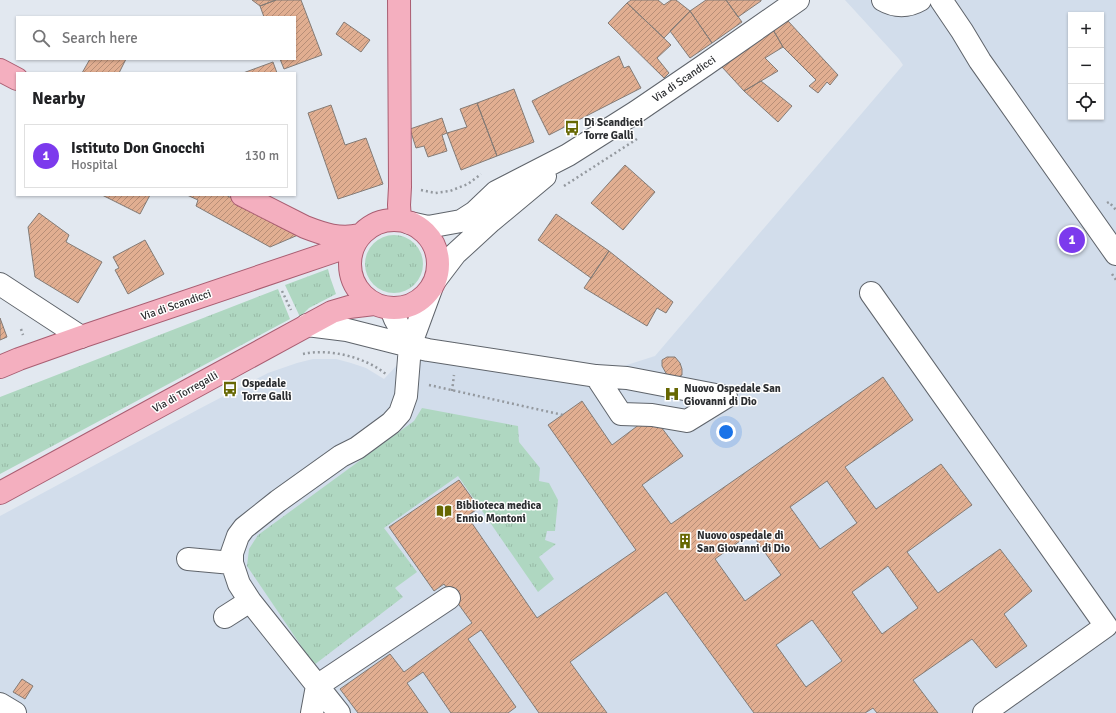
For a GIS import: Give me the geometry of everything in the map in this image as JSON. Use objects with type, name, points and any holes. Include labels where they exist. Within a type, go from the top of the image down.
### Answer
[{"type":"main road","points":[[399,0],[399,205],[405,222],[423,228],[434,243],[438,254],[434,284]]},
{"type":"main road","points":[[0,70],[16,78]]},
{"type":"main road","points":[[244,196],[315,231],[337,237],[351,237],[357,240],[350,256],[349,268],[352,279],[364,298],[383,306]]},
{"type":"main road","name":"Via di Scandicci","points":[[0,367],[18,359],[357,240],[369,227],[381,222],[390,220],[405,222]]},
{"type":"main road","name":"Via di Scandicci","points":[[383,306],[401,308],[418,302],[425,296],[434,284]]},
{"type":"main road","name":"Via di Torregalli","points":[[0,493],[299,319],[349,307],[383,306]]},
{"type":"street","name":"Via di Scandicci","points":[[405,222],[428,227],[461,221],[475,212],[496,192],[568,155],[642,108],[798,0]]},
{"type":"street","points":[[883,0],[891,4],[906,6],[920,0]]},
{"type":"street","points":[[941,0],[980,61],[1115,250]]},
{"type":"street","name":"Via di Scandicci","points":[[434,284],[455,254],[491,221],[538,183],[568,155]]},
{"type":"street","points":[[0,284],[82,337]]},
{"type":"street","points":[[339,713],[250,601],[239,584],[232,563],[232,553],[234,544],[244,528],[278,501],[341,456],[350,438],[387,410],[403,405],[406,396],[410,346],[434,284]]},
{"type":"street","points":[[871,293],[1111,623],[984,713]]},
{"type":"street","points":[[383,306],[395,319],[410,346]]},
{"type":"street","points":[[299,319],[410,346],[596,376],[627,378],[726,397],[687,422],[652,415],[620,414],[596,376]]},
{"type":"street","points":[[188,559],[232,563]]},
{"type":"street","points":[[312,713],[317,686],[449,598]]},
{"type":"street","points":[[225,617],[250,601]]},
{"type":"street","points":[[0,704],[15,713]]},
{"type":"path","points":[[560,188],[643,135]]},
{"type":"path","points":[[422,190],[435,193],[450,191],[468,184],[481,174]]},
{"type":"path","points":[[280,285],[299,319]]},
{"type":"path","points":[[301,354],[310,352],[339,354],[358,359],[384,372],[392,379]]},
{"type":"path","points":[[452,391],[457,354]]},
{"type":"path","points":[[425,385],[563,415]]},
{"type":"shaded area","name":"Nuovo Ospedale San Giovanni di Dio","points":[[845,0],[1116,0],[1116,713],[0,713],[0,516],[268,373],[313,359],[336,359],[351,363],[366,368],[384,379],[420,341],[605,372],[655,356],[903,65]]},
{"type":"green space","points":[[394,235],[405,237],[418,248],[421,253],[423,264],[421,275],[410,288],[405,291],[394,293],[383,291],[370,280],[367,275],[365,264],[367,253],[378,240],[383,237]]},
{"type":"green space","points":[[328,269],[336,294],[309,308],[300,317],[285,285]]},
{"type":"green space","points":[[278,289],[290,319],[0,474],[0,397]]},
{"type":"green space","points":[[422,408],[518,426],[519,442],[540,468],[539,481],[549,483],[558,500],[555,531],[547,531],[545,540],[556,544],[539,557],[554,579],[538,592],[458,476],[384,528],[417,572],[395,588],[403,597],[314,665],[247,566],[249,549],[258,535],[414,421]]},
{"type":"building","points":[[252,0],[276,0],[260,6]]},
{"type":"building","points":[[276,0],[301,0],[322,55],[284,69],[280,60],[296,60],[296,16],[264,16],[260,6]]},
{"type":"building","points":[[631,0],[658,0],[664,5],[671,0],[676,0],[690,11],[664,38],[627,3]]},
{"type":"building","points":[[706,0],[726,0],[742,22],[712,43],[690,11]]},
{"type":"building","points":[[726,0],[761,0],[761,1],[738,17]]},
{"type":"building","points":[[627,3],[671,45],[657,58],[669,73],[664,78],[608,23]]},
{"type":"building","points":[[690,11],[712,43],[690,58],[670,31]]},
{"type":"building","points":[[788,21],[838,75],[830,85],[827,82],[818,93],[809,86],[816,80],[783,47],[772,28]]},
{"type":"building","points":[[344,22],[370,40],[361,52],[336,34]]},
{"type":"building","points":[[772,28],[783,47],[765,58],[778,71],[744,91],[722,67]]},
{"type":"building","points":[[619,56],[624,68],[629,66],[641,88],[549,135],[532,101]]},
{"type":"building","points":[[89,60],[126,60],[120,72],[83,72]]},
{"type":"building","points":[[273,62],[277,72],[246,72]]},
{"type":"building","points":[[761,81],[792,106],[778,122],[744,91]]},
{"type":"building","points":[[514,89],[534,142],[497,156],[477,103]]},
{"type":"building","points":[[477,103],[497,156],[461,170],[447,133],[467,127],[460,109]]},
{"type":"building","points":[[331,105],[345,145],[366,138],[383,184],[338,199],[308,113]]},
{"type":"building","points":[[442,118],[447,133],[442,135],[447,151],[428,157],[424,146],[416,148],[410,129]]},
{"type":"building","points":[[625,165],[655,192],[623,230],[591,203]]},
{"type":"building","points":[[104,196],[149,196],[140,214]]},
{"type":"building","points":[[189,196],[228,196],[298,235],[270,247],[196,206],[198,200]]},
{"type":"building","points":[[39,213],[69,235],[66,242],[102,262],[78,303],[35,277],[28,227]]},
{"type":"building","points":[[556,214],[609,251],[591,278],[538,240]]},
{"type":"building","points":[[145,240],[164,274],[128,294],[115,270],[119,268],[113,257]]},
{"type":"building","points":[[609,251],[673,302],[666,313],[657,308],[647,326],[584,288]]},
{"type":"building","points":[[0,318],[7,337],[0,340]]},
{"type":"building","points":[[667,357],[675,357],[680,363],[682,375],[675,379],[667,375],[662,366],[662,360]]},
{"type":"building","name":"Nuovo ospedale di San Giovanni di Dio","points":[[883,377],[913,420],[845,467],[876,509],[941,464],[972,505],[907,552],[938,593],[1000,549],[1032,591],[1004,614],[1027,646],[996,668],[972,639],[913,680],[938,713],[877,713],[873,708],[865,713],[754,713],[666,592],[570,662],[607,713],[539,713],[481,630],[468,639],[516,707],[508,713],[451,713],[423,672],[407,683],[428,713],[358,713],[340,689],[390,654],[404,672],[472,623],[444,584],[434,591],[389,527],[459,480],[479,508],[467,516],[537,618],[636,550],[548,425],[582,401],[612,445],[652,415],[683,456],[642,485],[671,524]],"holes":[[[827,481],[857,523],[820,549],[790,507]],[[751,533],[781,575],[745,601],[715,559]],[[888,566],[918,608],[882,634],[852,592]],[[812,620],[842,661],[806,687],[776,645]]]},
{"type":"building","points":[[22,679],[33,686],[25,699],[13,692]]},
{"type":"place","name":"Di Scandicci Torre Galli","points":[[572,128]]},
{"type":"place","name":"Istituto Don Gnocchi","points":[[1072,240]]},
{"type":"place","name":"Ospedale Torre Galli","points":[[230,389]]},
{"type":"place","name":"Nuovo Ospedale San Giovanni di Dio","points":[[672,394]]},
{"type":"place","name":"Biblioteca medica Ennio Montoni","points":[[444,511]]},
{"type":"place","name":"Nuovo ospedale di San Giovanni di Dio","points":[[685,541]]}]
